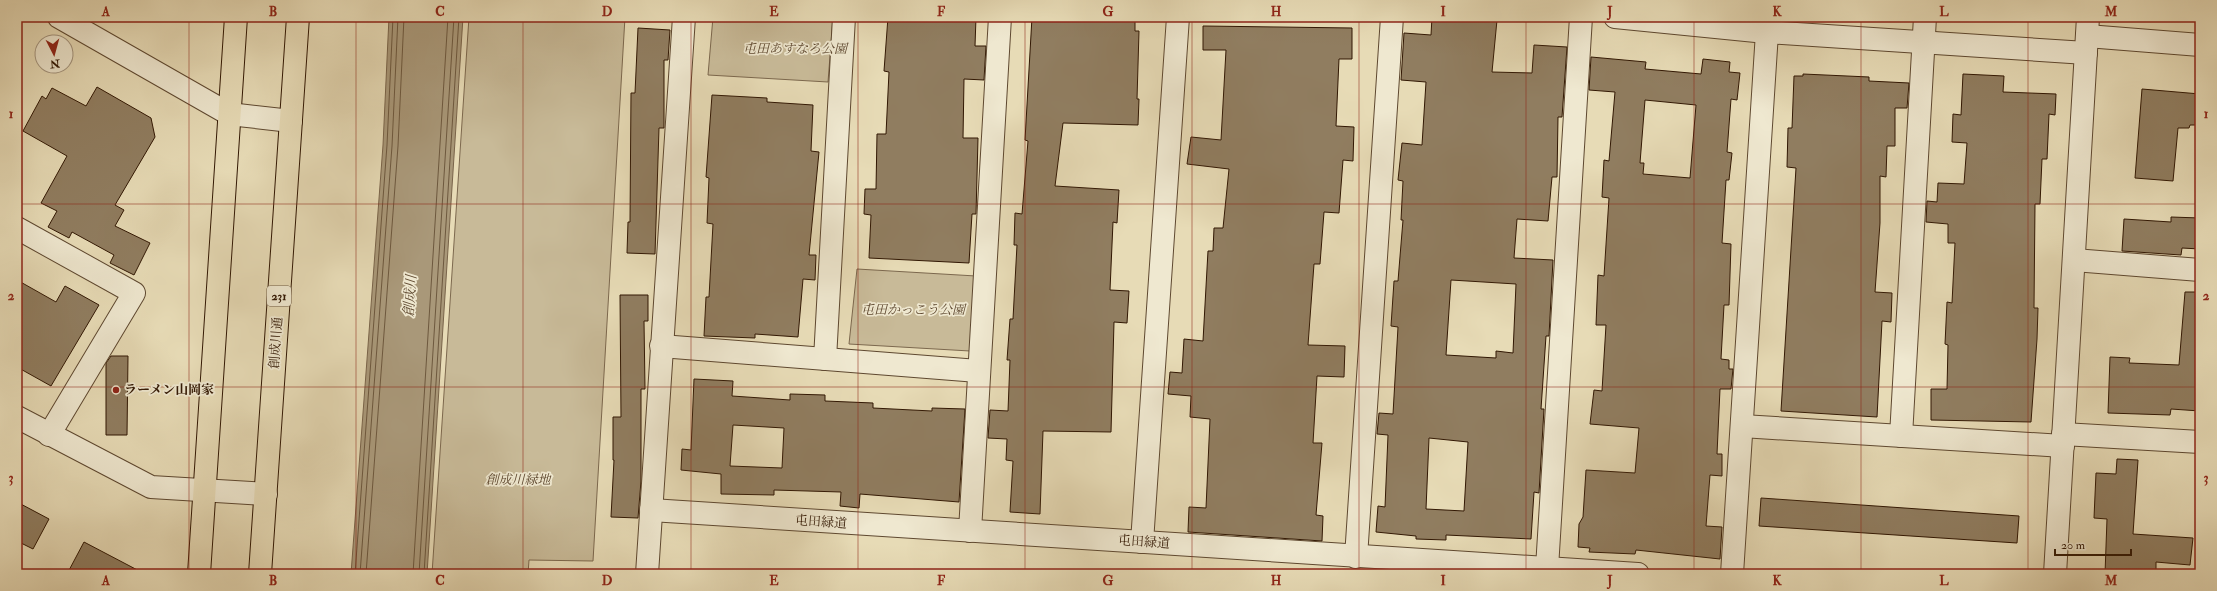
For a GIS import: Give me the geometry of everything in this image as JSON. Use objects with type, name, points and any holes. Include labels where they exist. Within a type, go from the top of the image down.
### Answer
[{"type":"highway","points":[[199,574],[236,17]]},
{"type":"highway","name":"創成川通","points":[[260,574],[298,17]]},
{"type":"street","points":[[59,17],[229,114],[291,121]]},
{"type":"street","points":[[647,574],[650,510],[684,17]]},
{"type":"street","points":[[825,359],[844,17]]},
{"type":"street","points":[[970,531],[978,371],[1000,17]]},
{"type":"street","points":[[1142,542],[1178,17]]},
{"type":"street","points":[[1356,557],[1392,17]]},
{"type":"street","points":[[1546,571],[1581,17]]},
{"type":"street","points":[[1615,17],[1767,24],[1923,42],[2087,35],[2200,45]]},
{"type":"street","points":[[1901,436],[1925,17]]},
{"type":"street","points":[[1732,574],[1767,24]]},
{"type":"street","points":[[2055,574],[2087,35]]},
{"type":"street","points":[[17,228],[134,293],[49,435]]},
{"type":"street","points":[[2074,260],[2200,270]]},
{"type":"street","points":[[661,346],[978,371]]},
{"type":"street","points":[[17,417],[151,487],[266,494]]},
{"type":"street","points":[[1742,426],[1901,436],[2200,442]]},
{"type":"street","name":"屯田緑道","points":[[650,510],[1142,542],[1546,571],[1638,574]]},
{"type":"green space","name":"創成川緑地","points":[[469,17],[625,17],[593,561],[529,560],[528,574],[432,574]]},
{"type":"green space","name":"屯田あすなろ公園","points":[[713,17],[833,17],[828,82],[708,75]]},
{"type":"green space","name":"屯田かっこう公園","points":[[857,269],[976,276],[970,351],[849,344]]},
{"type":"water","name":"創成川","points":[[389,17],[463,17],[427,574],[351,574],[383,145]]},
{"type":"building","points":[[888,17],[976,17],[975,46],[986,46],[984,80],[964,79],[963,138],[978,138],[976,214],[972,214],[969,263],[869,258],[871,215],[864,214],[865,189],[876,189],[877,134],[886,134],[889,72],[884,71]]},
{"type":"building","points":[[1032,17],[1135,17],[1135,31],[1139,31],[1137,99],[1139,99],[1138,125],[1063,123],[1055,186],[1119,190],[1117,223],[1113,222],[1110,290],[1129,291],[1127,323],[1114,322],[1111,432],[1043,431],[1040,514],[1010,512],[1013,461],[1006,460],[1007,439],[988,438],[990,410],[1008,411],[1010,360],[1007,360],[1010,319],[1013,319],[1017,245],[1014,245],[1015,213],[1022,214],[1028,141],[1025,140]]},
{"type":"building","points":[[1432,17],[1469,17],[1497,20],[1492,72],[1532,73],[1534,45],[1567,47],[1562,117],[1558,117],[1557,177],[1552,177],[1548,221],[1517,219],[1514,258],[1553,260],[1549,336],[1546,336],[1541,409],[1544,409],[1539,493],[1534,492],[1531,539],[1446,535],[1446,540],[1416,539],[1416,536],[1376,532],[1378,506],[1385,507],[1388,435],[1377,434],[1379,413],[1393,414],[1398,327],[1391,326],[1394,281],[1398,281],[1403,220],[1401,220],[1403,181],[1398,180],[1402,143],[1422,145],[1426,82],[1401,80],[1404,33],[1431,35]],"holes":[[[1451,280],[1516,284],[1513,353],[1496,351],[1496,358],[1446,355]],[[1429,438],[1468,442],[1464,511],[1426,509]]]},
{"type":"building","points":[[1203,26],[1352,28],[1352,59],[1339,59],[1336,126],[1354,127],[1353,161],[1343,160],[1339,213],[1324,212],[1320,264],[1314,264],[1308,345],[1345,346],[1344,377],[1317,376],[1313,443],[1322,443],[1316,515],[1323,516],[1322,541],[1188,532],[1189,507],[1206,508],[1210,419],[1190,417],[1191,396],[1168,394],[1170,372],[1182,373],[1184,339],[1203,341],[1208,251],[1213,251],[1214,228],[1223,228],[1229,169],[1187,164],[1191,137],[1221,140],[1226,50],[1203,50]]},
{"type":"building","points":[[638,28],[670,30],[668,60],[664,60],[664,128],[659,128],[655,254],[627,253],[628,222],[630,222],[631,93],[635,93]]},
{"type":"building","points":[[1591,57],[1646,62],[1645,69],[1701,74],[1703,59],[1730,62],[1729,72],[1740,73],[1737,100],[1731,99],[1727,152],[1732,153],[1729,180],[1726,180],[1722,243],[1731,244],[1729,305],[1724,305],[1721,359],[1729,360],[1729,369],[1733,369],[1731,389],[1720,389],[1717,454],[1722,454],[1722,476],[1710,475],[1706,526],[1722,527],[1720,559],[1636,550],[1635,554],[1589,552],[1590,548],[1578,547],[1579,524],[1583,517],[1586,470],[1635,473],[1639,428],[1590,424],[1594,390],[1602,391],[1606,325],[1596,325],[1598,275],[1604,276],[1609,198],[1602,197],[1604,160],[1609,161],[1615,92],[1589,90]],"holes":[[[1645,100],[1696,105],[1690,178],[1643,174],[1644,163],[1640,163]]]},
{"type":"building","points":[[1803,74],[1869,77],[1869,81],[1909,83],[1907,108],[1895,108],[1895,146],[1887,146],[1886,177],[1880,176],[1880,223],[1875,292],[1892,293],[1891,322],[1882,321],[1877,417],[1781,411],[1796,168],[1787,167],[1788,128],[1792,128],[1794,76],[1803,76]]},
{"type":"building","points":[[1963,74],[2004,76],[2003,92],[2056,94],[2055,115],[2049,114],[2047,159],[2042,159],[2040,204],[2035,204],[2034,308],[2038,308],[2031,422],[1931,420],[1931,389],[1947,389],[1948,345],[1945,344],[1947,302],[1952,303],[1955,243],[1948,243],[1948,224],[1926,222],[1927,201],[1937,202],[1938,183],[1964,184],[1967,143],[1952,142],[1953,114],[1961,115]]},
{"type":"building","points":[[97,87],[151,118],[155,137],[115,205],[124,210],[115,226],[150,243],[134,275],[110,263],[114,255],[72,232],[69,238],[48,227],[57,211],[41,203],[67,156],[23,131],[42,96],[46,99],[52,88],[86,106]]},
{"type":"building","points":[[2142,89],[2200,94],[2200,125],[2190,125],[2189,128],[2178,128],[2173,181],[2135,178]]},
{"type":"building","points":[[712,95],[767,98],[767,102],[813,105],[811,151],[819,152],[809,255],[816,255],[815,280],[803,279],[798,337],[755,334],[755,338],[704,336],[706,297],[709,297],[713,224],[707,223],[709,178],[706,177]]},
{"type":"building","points":[[2171,217],[2200,218],[2200,249],[2182,248],[2181,255],[2122,251],[2124,219],[2171,222]]},
{"type":"building","points":[[17,280],[56,302],[65,286],[99,305],[51,386],[17,367]]},
{"type":"building","points":[[2185,292],[2200,292],[2200,411],[2171,409],[2170,415],[2108,413],[2110,357],[2130,358],[2129,363],[2179,365]]},
{"type":"building","points":[[620,295],[648,295],[648,321],[644,321],[645,389],[641,389],[641,481],[638,518],[611,517],[614,460],[613,417],[621,417]]},
{"type":"building","points":[[111,356],[128,356],[127,435],[106,435],[106,363]]},
{"type":"building","points":[[694,379],[733,381],[732,396],[790,400],[790,394],[825,395],[825,401],[873,403],[873,408],[932,411],[932,408],[965,409],[959,502],[860,494],[859,508],[840,506],[841,492],[774,490],[774,495],[721,494],[721,474],[681,470],[682,449],[691,450]],"holes":[[[733,425],[784,428],[782,468],[730,466]]]},
{"type":"building","points":[[2117,459],[2138,460],[2133,534],[2193,538],[2190,565],[2156,562],[2156,574],[2105,574],[2107,519],[2094,518],[2096,473],[2116,474]]},
{"type":"building","points":[[1761,498],[2019,516],[2017,543],[1759,526]]},
{"type":"building","points":[[17,502],[49,519],[33,549],[17,541]]},
{"type":"building","points":[[84,542],[145,574],[67,574]]},
{"type":"place","name":"ラーメン山岡家","points":[[116,390]]}]
